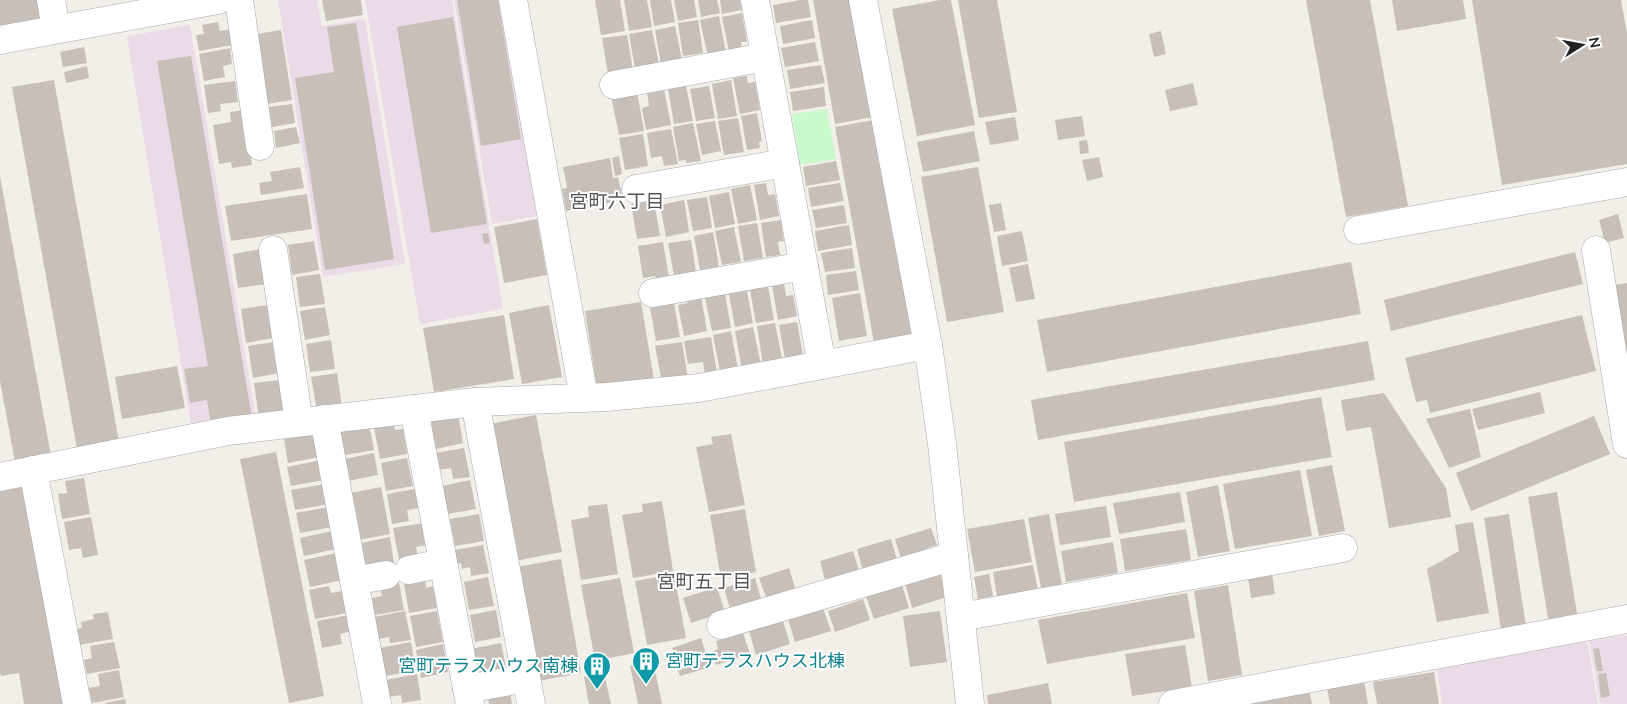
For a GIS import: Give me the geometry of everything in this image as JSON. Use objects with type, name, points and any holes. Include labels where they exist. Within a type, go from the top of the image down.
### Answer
[{"type":"street","points":[[51,0],[56,29]]},
{"type":"street","points":[[0,40],[218,0]]},
{"type":"street","points":[[239,0],[260,146]]},
{"type":"street","points":[[513,0],[584,398]]},
{"type":"street","points":[[755,0],[822,365]]},
{"type":"street","points":[[863,0],[928,345],[942,444],[970,704]]},
{"type":"street","points":[[614,85],[765,57]]},
{"type":"street","points":[[636,189],[785,163]]},
{"type":"street","points":[[1358,230],[1627,182]]},
{"type":"street","points":[[273,250],[311,421],[354,581],[377,704]]},
{"type":"street","points":[[1596,250],[1627,444]]},
{"type":"street","points":[[653,292],[804,266]]},
{"type":"street","points":[[0,477],[228,431],[475,402],[584,398],[699,388],[928,345]]},
{"type":"street","points":[[475,402],[531,704]]},
{"type":"street","points":[[414,409],[468,696],[526,678]]},
{"type":"street","points":[[33,470],[77,704]]},
{"type":"street","points":[[961,617],[1343,548]]},
{"type":"street","points":[[721,626],[954,556]]},
{"type":"street","points":[[354,581],[443,564]]},
{"type":"street","points":[[1173,704],[1627,619]]},
{"type":"shaded area","points":[[278,0],[317,0],[322,26],[365,19],[405,264],[323,277]]},
{"type":"shaded area","points":[[365,0],[452,0],[503,309],[420,324]]},
{"type":"shaded area","points":[[454,0],[499,0],[537,216],[492,224]]},
{"type":"shaded area","points":[[190,25],[256,420],[192,430],[127,36]]},
{"type":"shaded area","points":[[1627,635],[1627,704],[1600,704],[1589,641]]},
{"type":"shaded area","points":[[1587,641],[1598,704],[1442,704],[1437,668]]},
{"type":"green space","points":[[827,109],[836,159],[800,165],[792,114]]},
{"type":"building","points":[[0,0],[38,0],[41,19],[0,26]]},
{"type":"building","points":[[322,0],[361,0],[363,15],[326,21]]},
{"type":"building","points":[[457,0],[498,0],[521,139],[481,146]]},
{"type":"building","points":[[595,0],[620,0],[625,31],[601,35]]},
{"type":"building","points":[[624,0],[647,0],[652,27],[629,31]]},
{"type":"building","points":[[650,0],[671,0],[675,22],[654,26]]},
{"type":"building","points":[[674,0],[694,0],[697,17],[678,21]]},
{"type":"building","points":[[698,0],[717,0],[720,13],[701,17]]},
{"type":"building","points":[[720,0],[740,0],[742,10],[722,14]]},
{"type":"building","points":[[808,0],[811,17],[776,23],[773,5]]},
{"type":"building","points":[[813,0],[852,0],[873,117],[835,124]]},
{"type":"building","points":[[940,0],[951,0],[975,125],[917,136],[892,9]]},
{"type":"building","points":[[958,0],[997,0],[1017,112],[979,118]]},
{"type":"building","points":[[1306,0],[1370,0],[1408,206],[1346,217]]},
{"type":"building","points":[[1392,0],[1463,0],[1466,19],[1397,31]]},
{"type":"building","points":[[1472,0],[1621,0],[1627,33],[1627,164],[1502,185]]},
{"type":"building","points":[[742,13],[747,42],[741,42],[742,50],[729,52],[722,17]]},
{"type":"building","points":[[719,16],[726,53],[708,57],[700,20]]},
{"type":"building","points":[[453,17],[487,224],[431,233],[397,27]]},
{"type":"building","points":[[698,20],[703,53],[683,56],[678,23]]},
{"type":"building","points":[[812,20],[815,38],[783,44],[780,26]]},
{"type":"building","points":[[218,22],[220,31],[231,29],[233,45],[199,51],[196,35],[204,34],[202,25]]},
{"type":"building","points":[[356,23],[394,259],[325,270],[295,78],[334,72],[327,27]]},
{"type":"building","points":[[675,26],[682,60],[661,64],[655,30]]},
{"type":"building","points":[[281,30],[292,100],[267,104],[257,34]]},
{"type":"building","points":[[652,30],[659,64],[635,68],[629,34]]},
{"type":"building","points":[[1161,31],[1166,54],[1154,57],[1149,34]]},
{"type":"building","points":[[627,35],[633,70],[608,74],[602,38]]},
{"type":"building","points":[[815,42],[819,61],[785,67],[781,48]]},
{"type":"building","points":[[84,47],[87,63],[63,67],[60,52]]},
{"type":"building","points":[[230,48],[232,64],[223,66],[225,77],[204,81],[199,54]]},
{"type":"building","points":[[191,56],[252,418],[211,425],[207,400],[190,403],[184,369],[208,366],[157,61]]},
{"type":"building","points":[[821,65],[825,83],[790,89],[787,70]]},
{"type":"building","points":[[87,66],[89,78],[66,83],[64,72]]},
{"type":"building","points":[[747,76],[748,83],[755,82],[760,110],[740,114],[733,78]]},
{"type":"building","points":[[54,80],[119,442],[77,449],[12,87]]},
{"type":"building","points":[[731,80],[737,116],[718,119],[712,84]]},
{"type":"building","points":[[235,81],[238,102],[220,104],[221,111],[208,113],[204,85]]},
{"type":"building","points":[[1193,83],[1198,105],[1170,111],[1165,90]]},
{"type":"building","points":[[686,86],[693,121],[674,124],[668,89]]},
{"type":"building","points":[[709,86],[715,118],[696,121],[690,89]]},
{"type":"building","points":[[824,87],[826,106],[793,111],[790,92]]},
{"type":"building","points":[[664,89],[671,125],[646,130],[642,108],[649,106],[647,92]]},
{"type":"building","points":[[637,92],[644,131],[619,135],[611,96]]},
{"type":"building","points":[[292,104],[295,123],[272,127],[269,107]]},
{"type":"building","points":[[244,110],[252,165],[232,168],[231,162],[219,164],[213,125],[231,122],[230,112]]},
{"type":"building","points":[[757,113],[762,141],[759,142],[760,148],[747,150],[741,116]]},
{"type":"building","points":[[1082,116],[1085,136],[1058,140],[1055,120]]},
{"type":"building","points":[[1015,117],[1019,140],[990,145],[985,122]]},
{"type":"building","points":[[738,118],[744,152],[724,155],[718,121]]},
{"type":"building","points":[[874,120],[913,336],[874,343],[835,127]]},
{"type":"building","points":[[715,121],[721,151],[702,155],[696,124]]},
{"type":"building","points":[[693,123],[701,161],[686,163],[686,160],[679,161],[673,127]]},
{"type":"building","points":[[296,127],[300,143],[276,148],[274,131]]},
{"type":"building","points":[[671,129],[678,164],[664,166],[662,156],[651,158],[647,133]]},
{"type":"building","points":[[974,131],[980,161],[923,172],[917,142]]},
{"type":"building","points":[[643,134],[648,166],[625,170],[619,138]]},
{"type":"building","points":[[1087,140],[1089,153],[1080,154],[1079,141]]},
{"type":"building","points":[[619,156],[622,174],[615,176],[612,158]]},
{"type":"building","points":[[1099,157],[1103,177],[1087,181],[1082,160]]},
{"type":"building","points":[[610,158],[613,178],[618,177],[623,200],[566,211],[562,189],[567,188],[563,167]]},
{"type":"building","points":[[836,161],[840,180],[806,186],[803,167]]},
{"type":"building","points":[[300,167],[304,188],[261,195],[259,183],[272,181],[270,172]]},
{"type":"building","points":[[978,167],[1004,312],[947,322],[921,177]]},
{"type":"building","points":[[0,176],[51,456],[15,462],[0,381]]},
{"type":"building","points":[[766,183],[768,195],[775,194],[779,216],[760,220],[754,185]]},
{"type":"building","points":[[840,183],[844,201],[811,207],[808,188]]},
{"type":"building","points":[[750,185],[757,220],[738,224],[731,189]]},
{"type":"building","points":[[729,192],[735,224],[715,228],[709,196]]},
{"type":"building","points":[[307,194],[312,229],[231,241],[225,206]]},
{"type":"building","points":[[707,197],[712,228],[693,231],[687,200]]},
{"type":"building","points":[[654,200],[660,236],[637,239],[631,204]]},
{"type":"building","points":[[684,200],[689,232],[666,237],[660,205]]},
{"type":"building","points":[[1001,203],[1006,230],[994,232],[989,205]]},
{"type":"building","points":[[844,205],[847,223],[816,228],[812,210]]},
{"type":"building","points":[[1618,214],[1624,238],[1605,243],[1599,220]]},
{"type":"building","points":[[537,219],[547,275],[504,283],[494,227]]},
{"type":"building","points":[[781,220],[784,241],[778,242],[780,255],[766,257],[761,223]]},
{"type":"building","points":[[757,223],[763,258],[744,261],[738,226]]},
{"type":"building","points":[[849,225],[852,245],[818,251],[815,231]]},
{"type":"building","points":[[734,227],[741,262],[722,265],[715,231]]},
{"type":"building","points":[[1022,231],[1028,261],[1002,266],[997,236]]},
{"type":"building","points":[[713,232],[719,267],[700,270],[694,236]]},
{"type":"building","points":[[488,233],[490,243],[484,244],[482,234]]},
{"type":"building","points":[[691,240],[696,272],[674,276],[668,243]]},
{"type":"building","points":[[314,241],[319,270],[292,275],[288,245]]},
{"type":"building","points":[[663,242],[669,277],[656,279],[655,276],[643,278],[638,246]]},
{"type":"building","points":[[852,248],[855,268],[825,272],[821,253]]},
{"type":"building","points":[[261,249],[266,284],[238,288],[233,254]]},
{"type":"building","points":[[1575,252],[1583,284],[1391,331],[1384,300]]},
{"type":"building","points":[[1351,262],[1361,314],[1047,372],[1037,320]]},
{"type":"building","points":[[1028,264],[1035,299],[1016,302],[1009,268]]},
{"type":"building","points":[[856,271],[859,290],[828,295],[826,275]]},
{"type":"building","points":[[320,274],[325,304],[300,307],[296,277]]},
{"type":"building","points":[[784,283],[786,296],[793,295],[797,316],[778,320],[772,285]]},
{"type":"building","points":[[1627,283],[1627,355],[1626,355],[1615,285]]},
{"type":"building","points":[[768,286],[774,320],[756,323],[750,290]]},
{"type":"building","points":[[747,291],[753,323],[735,327],[729,294]]},
{"type":"building","points":[[860,293],[867,336],[839,341],[832,298]]},
{"type":"building","points":[[725,294],[731,328],[712,331],[705,298]]},
{"type":"building","points":[[701,296],[707,331],[684,336],[678,305],[688,303],[688,299]]},
{"type":"building","points":[[641,302],[654,380],[597,389],[585,311]]},
{"type":"building","points":[[674,303],[680,337],[656,341],[650,308]]},
{"type":"building","points":[[268,305],[273,338],[246,343],[241,309]]},
{"type":"building","points":[[549,305],[562,377],[522,384],[509,313]]},
{"type":"building","points":[[325,307],[330,335],[305,340],[300,311]]},
{"type":"building","points":[[504,315],[514,379],[434,392],[423,328]]},
{"type":"building","points":[[1582,315],[1596,371],[1430,413],[1427,400],[1416,402],[1405,358]]},
{"type":"building","points":[[797,322],[803,356],[786,365],[779,325]]},
{"type":"building","points":[[775,323],[783,363],[763,366],[757,326]]},
{"type":"building","points":[[753,327],[761,365],[742,369],[735,331]]},
{"type":"building","points":[[731,331],[738,369],[720,372],[713,335]]},
{"type":"building","points":[[711,337],[717,373],[705,375],[703,362],[688,364],[684,341]]},
{"type":"building","points":[[331,340],[335,369],[310,372],[306,344]]},
{"type":"building","points":[[1368,341],[1375,380],[1038,440],[1031,400]]},
{"type":"building","points":[[274,342],[280,373],[253,378],[248,346]]},
{"type":"building","points":[[682,342],[688,379],[662,383],[655,346]]},
{"type":"building","points":[[177,366],[185,408],[122,419],[115,377]]},
{"type":"building","points":[[337,373],[342,407],[317,411],[311,377]]},
{"type":"building","points":[[279,380],[284,414],[259,418],[254,383]]},
{"type":"building","points":[[1540,392],[1545,413],[1478,430],[1472,409]]},
{"type":"building","points":[[1384,393],[1446,488],[1451,517],[1389,528],[1371,427],[1346,431],[1341,400]]},
{"type":"building","points":[[1321,397],[1332,457],[1074,502],[1064,442]]},
{"type":"building","points":[[1470,409],[1481,457],[1449,468],[1426,419]]},
{"type":"building","points":[[458,415],[463,443],[436,449],[431,421]]},
{"type":"building","points":[[536,415],[562,552],[515,561],[490,424]]},
{"type":"building","points":[[1594,416],[1610,454],[1471,511],[1456,473]]},
{"type":"building","points":[[394,423],[395,430],[403,429],[407,454],[380,459],[374,427]]},
{"type":"building","points":[[369,425],[374,450],[345,455],[340,430]]},
{"type":"building","points":[[315,433],[320,457],[288,463],[284,439]]},
{"type":"building","points":[[731,434],[745,505],[709,512],[696,447],[713,444],[711,437]]},
{"type":"building","points":[[464,448],[470,477],[453,479],[451,468],[437,470],[435,453]]},
{"type":"building","points":[[276,452],[324,696],[289,703],[240,459]]},
{"type":"building","points":[[374,453],[378,475],[348,481],[344,459]]},
{"type":"building","points":[[407,458],[413,486],[386,491],[381,463]]},
{"type":"building","points":[[321,460],[324,480],[291,486],[287,467]]},
{"type":"building","points":[[1332,465],[1345,531],[1319,536],[1306,470]]},
{"type":"building","points":[[1300,470],[1312,536],[1235,549],[1223,484]]},
{"type":"building","points":[[84,478],[90,514],[62,519],[58,494],[67,493],[65,481]]},
{"type":"building","points":[[470,480],[476,509],[447,514],[442,486]]},
{"type":"building","points":[[25,483],[66,704],[24,704],[19,673],[1,676],[0,672],[0,487]]},
{"type":"building","points":[[325,484],[329,504],[295,510],[291,490]]},
{"type":"building","points":[[1218,485],[1230,551],[1198,557],[1186,492]]},
{"type":"building","points":[[381,487],[390,534],[359,540],[350,493]]},
{"type":"building","points":[[415,489],[418,508],[407,510],[409,521],[392,524],[387,494]]},
{"type":"building","points":[[1180,492],[1185,522],[1119,534],[1113,503]]},
{"type":"building","points":[[1557,492],[1578,619],[1549,624],[1528,497]]},
{"type":"building","points":[[662,501],[673,571],[633,578],[622,515],[643,512],[642,504]]},
{"type":"building","points":[[607,504],[618,574],[581,580],[571,520],[589,517],[588,506]]},
{"type":"building","points":[[1106,506],[1111,537],[1060,545],[1055,514]]},
{"type":"building","points":[[328,507],[332,527],[300,533],[296,513]]},
{"type":"building","points":[[745,509],[756,572],[721,579],[710,515]]},
{"type":"building","points":[[479,514],[484,541],[455,546],[450,519]]},
{"type":"building","points":[[1049,514],[1062,585],[1041,588],[1028,518]]},
{"type":"building","points":[[1509,514],[1526,627],[1501,630],[1484,518]]},
{"type":"building","points":[[91,517],[98,555],[83,558],[81,548],[69,550],[64,522]]},
{"type":"building","points":[[1024,519],[1032,562],[975,572],[967,529]]},
{"type":"building","points":[[1473,522],[1489,613],[1437,622],[1427,569],[1459,551],[1455,525]]},
{"type":"building","points":[[424,523],[427,545],[416,547],[418,556],[399,560],[393,528]]},
{"type":"building","points":[[931,528],[937,545],[927,548],[929,553],[902,562],[895,539]]},
{"type":"building","points":[[1186,529],[1191,560],[1125,571],[1120,539]]},
{"type":"building","points":[[332,531],[336,549],[304,556],[300,538]]},
{"type":"building","points":[[390,537],[394,563],[366,569],[361,543]]},
{"type":"building","points":[[891,539],[897,560],[863,571],[857,549]]},
{"type":"building","points":[[1113,542],[1118,573],[1066,582],[1061,551]]},
{"type":"building","points":[[483,545],[489,573],[471,576],[470,567],[462,569],[461,563],[457,564],[454,550]]},
{"type":"building","points":[[853,551],[860,574],[826,584],[820,561]]},
{"type":"building","points":[[337,553],[342,580],[310,587],[304,560]]},
{"type":"building","points":[[561,559],[581,673],[538,681],[517,567]]},
{"type":"building","points":[[1033,565],[1038,590],[997,597],[993,572]]},
{"type":"building","points":[[789,568],[796,591],[767,600],[759,578]]},
{"type":"building","points":[[940,573],[947,597],[912,608],[905,583]]},
{"type":"building","points":[[674,574],[686,638],[647,645],[635,581]]},
{"type":"building","points":[[989,574],[993,596],[978,599],[974,577]]},
{"type":"building","points":[[1272,574],[1275,594],[1251,598],[1248,578]]},
{"type":"building","points":[[488,577],[494,606],[469,610],[464,582]]},
{"type":"building","points":[[620,578],[634,653],[595,661],[581,585]]},
{"type":"building","points":[[755,578],[761,599],[730,609],[724,588]]},
{"type":"building","points":[[425,580],[426,588],[433,586],[437,608],[409,613],[404,584]]},
{"type":"building","points":[[399,583],[404,610],[375,615],[372,598],[382,596],[380,586]]},
{"type":"building","points":[[902,585],[909,608],[874,619],[866,596]]},
{"type":"building","points":[[1228,585],[1242,675],[1208,681],[1194,591]]},
{"type":"building","points":[[329,586],[331,593],[343,591],[347,613],[315,619],[309,590]]},
{"type":"building","points":[[717,587],[725,612],[691,623],[683,598]]},
{"type":"building","points":[[1187,593],[1195,638],[1047,664],[1038,620]]},
{"type":"building","points":[[863,599],[870,620],[835,632],[828,611]]},
{"type":"building","points":[[823,608],[831,631],[795,642],[788,619]]},
{"type":"building","points":[[496,610],[501,637],[475,642],[470,615]]},
{"type":"building","points":[[405,611],[411,640],[390,643],[389,637],[379,639],[374,617]]},
{"type":"building","points":[[437,611],[443,642],[416,647],[410,616]]},
{"type":"building","points":[[940,611],[947,662],[910,667],[903,616]]},
{"type":"building","points":[[108,612],[113,639],[79,645],[77,629],[82,628],[81,622],[94,619],[93,614]]},
{"type":"building","points":[[349,615],[352,631],[340,634],[342,644],[322,648],[317,621]]},
{"type":"building","points":[[783,621],[790,644],[756,655],[749,631]]},
{"type":"building","points":[[743,633],[750,654],[716,665],[712,652],[718,649],[716,641]]},
{"type":"building","points":[[701,638],[710,667],[680,676],[672,648]]},
{"type":"building","points":[[114,642],[120,668],[87,674],[84,660],[92,658],[90,646]]},
{"type":"building","points":[[411,642],[416,671],[385,676],[380,648]]},
{"type":"building","points":[[501,643],[507,672],[486,676],[480,671],[479,663],[474,664],[471,649]]},
{"type":"building","points":[[443,644],[448,672],[421,678],[416,650]]},
{"type":"building","points":[[1185,645],[1192,687],[1132,696],[1125,654]]},
{"type":"building","points":[[1599,648],[1603,671],[1597,671],[1593,649]]},
{"type":"building","name":"宮町テラスハウス北棟","points":[[653,661],[662,704],[638,704],[630,666]]},
{"type":"building","points":[[119,670],[124,697],[92,703],[89,688],[100,686],[98,674]]},
{"type":"building","points":[[1434,672],[1439,704],[1377,704],[1373,682]]},
{"type":"building","name":"宮町テラスハウス南棟","points":[[604,673],[611,704],[589,704],[584,677]]},
{"type":"building","points":[[1606,673],[1610,696],[1601,698],[1598,674]]},
{"type":"building","points":[[417,674],[421,700],[402,703],[401,695],[389,697],[386,680]]},
{"type":"building","points":[[1364,681],[1368,704],[1330,704],[1327,688]]},
{"type":"building","points":[[1048,683],[1052,704],[988,704],[987,695]]},
{"type":"building","points":[[1309,690],[1312,704],[1241,704]]},
{"type":"building","points":[[510,692],[512,704],[489,704],[488,696]]},
{"type":"building","points":[[125,699],[126,704],[105,704],[105,703]]},
{"type":"place","name":"宮町テラスハウス北棟","points":[[646,685]]},
{"type":"place","name":"宮町テラスハウス南棟","points":[[597,690]]},
{"type":"district","name":"宮町六丁目","points":[[617,201]]},
{"type":"district","name":"宮町五丁目","points":[[704,581]]}]
